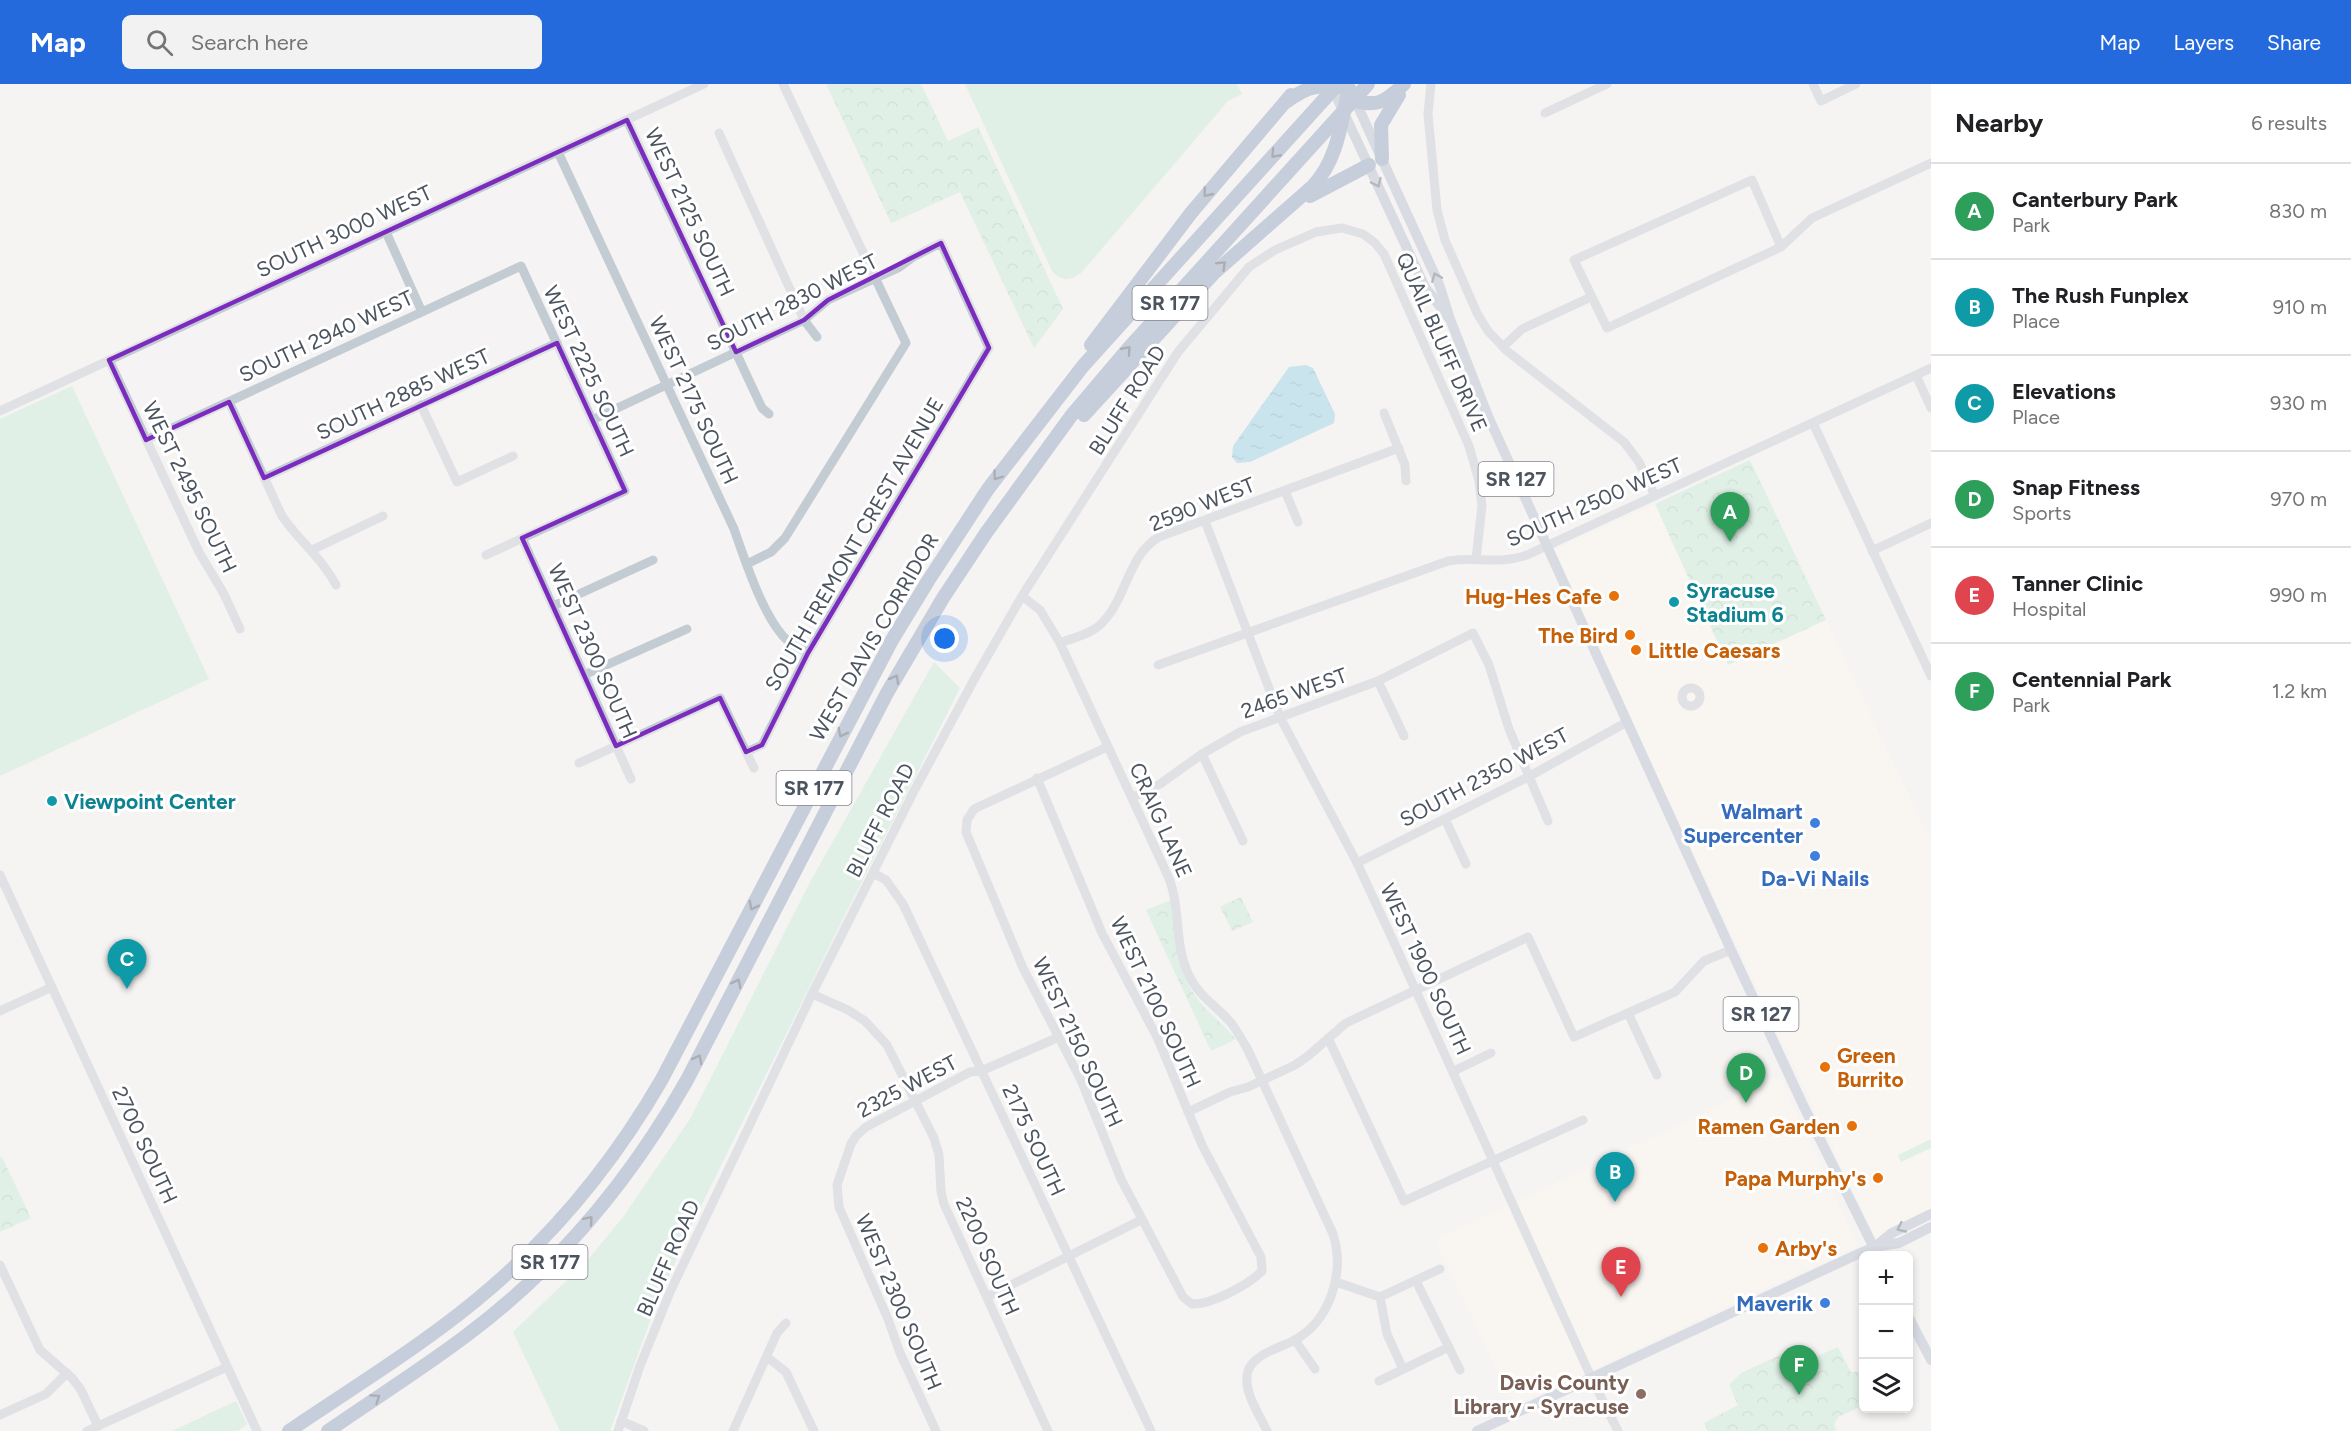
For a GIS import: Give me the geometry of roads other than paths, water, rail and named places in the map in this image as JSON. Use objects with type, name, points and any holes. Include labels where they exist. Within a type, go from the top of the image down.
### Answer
[{"type":"highway","points":[[1011,457],[1027,430],[1169,241],[1300,84]]},
{"type":"highway","name":"WEST DAVIS CORRIDOR","points":[[327,1431],[440,1355],[486,1320],[550,1262],[617,1187],[656,1132],[687,1080],[905,662],[964,565],[1071,416],[1127,350],[1368,84]]},
{"type":"highway","points":[[1286,102],[1305,88],[1317,85],[1342,92],[1370,104],[1384,101],[1404,84]]},
{"type":"highway","points":[[1382,159],[1381,125],[1404,84]]},
{"type":"highway","points":[[1025,477],[1214,273],[1313,186],[1324,173],[1335,151],[1342,92]]},
{"type":"highway","name":"WEST DAVIS CORRIDOR","points":[[289,1431],[437,1330],[492,1287],[552,1230],[610,1160],[638,1120],[674,1058],[892,640],[965,522],[1011,457],[1102,345],[1315,110],[1342,92]]},
{"type":"highway","points":[[1271,222],[1319,190],[1369,165]]},
{"type":"main road","name":"SR 127","points":[[1342,92],[1382,159],[1439,284],[1450,319],[1497,437],[1546,546],[1803,1105],[1876,1251]]},
{"type":"main road","name":"SR 127","points":[[1342,92],[1369,165],[1425,287],[1450,319]]},
{"type":"main road","points":[[1876,1251],[1892,1233],[1931,1214]]},
{"type":"main road","points":[[1876,1251],[1899,1243],[1931,1227]]},
{"type":"main road","points":[[1477,1431],[1591,1377],[1859,1259]]},
{"type":"main road","points":[[1913,1326],[1931,1360]]},
{"type":"street","name":"SOUTH 3000 WEST","points":[[0,411],[704,84]]},
{"type":"street","points":[[747,564],[771,552],[785,538],[906,342],[783,84]]},
{"type":"street","points":[[1431,84],[1428,114],[1435,197],[1440,222],[1477,313],[1488,331],[1503,347],[1619,436],[1639,462],[1655,496]]},
{"type":"street","points":[[1545,112],[1597,86],[1607,84]]},
{"type":"street","points":[[1813,84],[1821,101],[1856,84]]},
{"type":"street","name":"WEST 2125 SOUTH","points":[[627,120],[762,408],[769,414]]},
{"type":"street","points":[[719,134],[804,320],[817,337]]},
{"type":"street","name":"WEST 2175 SOUTH","points":[[558,152],[734,529],[773,623],[789,641],[808,653]]},
{"type":"street","points":[[1781,247],[1752,180],[1574,260],[1607,328],[1781,247],[1812,218],[1931,163]]},
{"type":"street","name":"QUAIL BLUFF DRIVE","points":[[1249,267],[1268,253],[1309,235],[1335,228],[1363,234],[1384,254],[1469,446],[1479,481],[1482,506],[1476,559]]},
{"type":"street","points":[[386,232],[422,312]]},
{"type":"street","name":"SOUTH 2830 WEST","points":[[592,420],[804,320],[828,300],[898,268],[913,257],[941,243],[989,348]]},
{"type":"street","name":"SOUTH 2940 WEST","points":[[146,440],[521,266]]},
{"type":"street","name":"WEST 2225 SOUTH","points":[[521,266],[625,490],[522,538]]},
{"type":"street","name":"BLUFF ROAD","points":[[618,1431],[640,1366],[670,1293],[812,994],[976,676],[1023,596],[1178,352],[1249,267]]},
{"type":"street","points":[[1503,347],[1522,329],[1591,297]]},
{"type":"street","name":"SOUTH 2885 WEST","points":[[264,478],[557,343]]},
{"type":"street","name":"SOUTH FREMONT CREST AVENUE","points":[[746,752],[762,745],[808,653],[989,348]]},
{"type":"street","name":"WEST 2495 SOUTH","points":[[109,360],[199,552],[224,594],[240,629]]},
{"type":"street","name":"SOUTH 2500 WEST","points":[[1158,665],[1448,561],[1465,558],[1511,560],[1546,546],[1931,368]]},
{"type":"street","points":[[1916,375],[1931,408]]},
{"type":"street","points":[[228,402],[282,516],[292,531],[328,569],[336,585]]},
{"type":"street","points":[[421,405],[457,482],[513,456]]},
{"type":"street","points":[[1384,413],[1405,465],[1406,481]]},
{"type":"street","points":[[1813,423],[1931,676]]},
{"type":"street","name":"2590 WEST","points":[[1060,643],[1094,630],[1103,622],[1112,611],[1142,551],[1159,537],[1399,448]]},
{"type":"street","points":[[1285,491],[1298,522]]},
{"type":"street","points":[[312,550],[383,516]]},
{"type":"street","name":"WEST 1900 SOUTH","points":[[1205,521],[1280,717],[1357,862],[1454,1071],[1591,1377],[1618,1431]]},
{"type":"street","points":[[1872,550],[1931,523]]},
{"type":"street","points":[[486,555],[522,538]]},
{"type":"street","name":"WEST 2300 SOUTH","points":[[522,538],[631,779]]},
{"type":"street","points":[[553,606],[653,560]]},
{"type":"street","name":"CRAIG LANE","points":[[1023,596],[1040,610],[1060,643],[1107,747],[1133,797],[1172,886],[1178,943],[1187,972],[1200,993],[1232,1024],[1246,1048],[1333,1234],[1339,1257],[1336,1282]]},
{"type":"street","points":[[584,675],[687,629]]},
{"type":"street","name":"2465 WEST","points":[[1133,797],[1173,776],[1203,754],[1240,732],[1378,681],[1473,633],[1497,687],[1509,729],[1528,777]]},
{"type":"street","points":[[1378,681],[1404,736]]},
{"type":"street","points":[[579,763],[720,698],[754,768]]},
{"type":"street","name":"SOUTH 2350 WEST","points":[[1357,862],[1528,777],[1627,722]]},
{"type":"street","points":[[1037,778],[1107,747]]},
{"type":"street","points":[[1203,754],[1243,841]]},
{"type":"street","points":[[1528,777],[1548,821]]},
{"type":"street","name":"WEST 2150 SOUTH","points":[[1037,778],[974,809],[967,820],[966,832],[1023,968],[1081,1080],[1121,1179],[1183,1297],[1192,1305]]},
{"type":"street","name":"WEST 2100 SOUTH","points":[[1037,778],[1102,933],[1158,1039],[1202,1145],[1262,1257],[1262,1272],[1254,1279],[1203,1305],[1192,1305]]},
{"type":"street","points":[[1445,819],[1466,864]]},
{"type":"street","name":"2175 SOUTH","points":[[873,873],[886,880],[895,890],[990,1086],[1151,1431]]},
{"type":"street","name":"2700 SOUTH","points":[[0,875],[257,1431]]},
{"type":"street","points":[[1188,1112],[1295,1065],[1346,1023],[1528,937],[1574,1037],[1675,992],[1704,961],[1731,950]]},
{"type":"street","points":[[0,1011],[52,987]]},
{"type":"street","name":"2200 SOUTH","points":[[812,994],[848,1010],[878,1033],[887,1045],[934,1138],[939,1155],[944,1204],[1048,1431]]},
{"type":"street","points":[[1628,1013],[1657,1075]]},
{"type":"street","name":"2325 WEST","points":[[837,1185],[851,1144],[866,1127],[970,1072],[981,1071],[1059,1037]]},
{"type":"street","points":[[1328,1038],[1404,1201],[1583,1120]]},
{"type":"street","points":[[1454,1071],[1491,1053]]},
{"type":"street","name":"WEST 2300 SOUTH","points":[[837,1185],[839,1207],[888,1319],[900,1353],[936,1431]]},
{"type":"street","points":[[987,1297],[1141,1220]]},
{"type":"street","points":[[0,1265],[40,1350],[67,1373],[81,1390],[98,1426]]},
{"type":"street","points":[[1267,1431],[1247,1388],[1248,1372],[1255,1361],[1306,1332],[1322,1314],[1336,1282],[1380,1297],[1440,1269]]},
{"type":"street","points":[[1416,1281],[1460,1370]]},
{"type":"street","points":[[1380,1297],[1387,1334],[1403,1369]]},
{"type":"street","points":[[733,1431],[777,1334],[786,1323]]},
{"type":"street","points":[[1295,1340],[1315,1369]]},
{"type":"street","points":[[1379,1381],[1449,1347]]},
{"type":"street","points":[[767,1357],[786,1372],[813,1431]]},
{"type":"street","points":[[87,1431],[227,1367]]},
{"type":"street","points":[[0,1415],[46,1394],[67,1373]]},
{"type":"street","points":[[621,1421],[644,1431]]},
{"type":"water","points":[[1306,365],[1313,368],[1335,414],[1334,423],[1250,462],[1237,463],[1232,457],[1233,446],[1289,367]]},
{"type":"place","name":"Canterbury Park","points":[[1730,542]]},
{"type":"place","name":"Hug-Hes Cafe","points":[[1614,596]]},
{"type":"place","name":"Syracuse Stadium 6","points":[[1674,602]]},
{"type":"place","name":"The Bird","points":[[1630,635]]},
{"type":"place","name":"Little Caesars","points":[[1636,650]]},
{"type":"place","name":"Viewpoint Center","points":[[52,801]]},
{"type":"place","name":"Walmart Supercenter","points":[[1815,823]]},
{"type":"place","name":"Da-Vi Nails","points":[[1815,856]]},
{"type":"place","name":"Elevations","points":[[127,989]]},
{"type":"place","name":"Green Burrito","points":[[1825,1067]]},
{"type":"place","name":"Snap Fitness","points":[[1746,1103]]},
{"type":"place","name":"Ramen Garden","points":[[1852,1126]]},
{"type":"place","name":"Papa Murphy's","points":[[1878,1178]]},
{"type":"place","name":"The Rush Funplex","points":[[1615,1202]]},
{"type":"place","name":"Arby's","points":[[1763,1248]]},
{"type":"place","name":"Tanner Clinic","points":[[1621,1297]]},
{"type":"place","name":"Maverik","points":[[1825,1303]]},
{"type":"place","name":"Davis County Library - Syracuse","points":[[1641,1394]]},
{"type":"place","name":"Centennial Park","points":[[1799,1395]]}]
